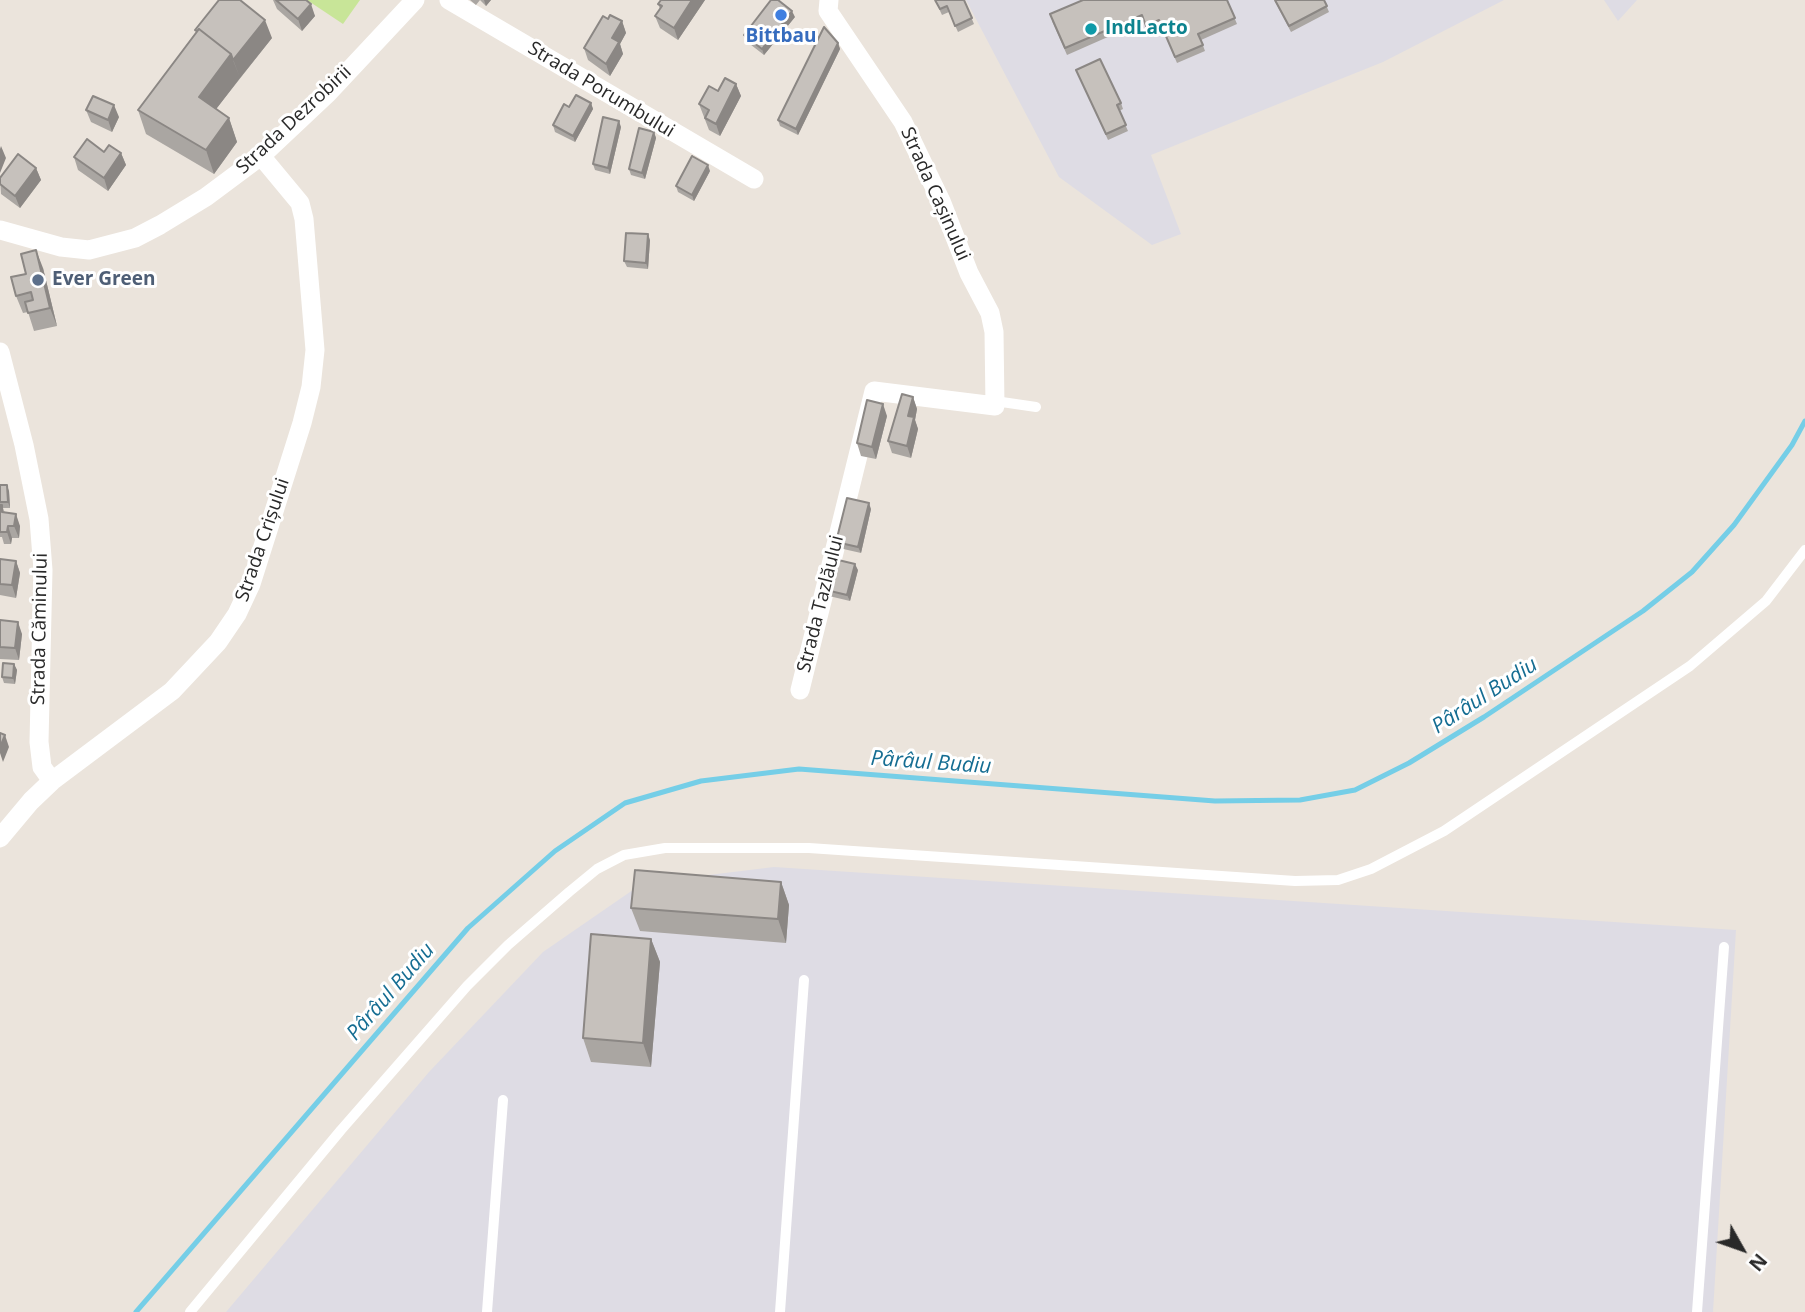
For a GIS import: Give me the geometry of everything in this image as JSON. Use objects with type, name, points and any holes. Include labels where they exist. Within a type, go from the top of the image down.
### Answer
[{"type":"street","name":"Strada Dezrobirii","points":[[0,230],[61,247],[89,250],[135,238],[206,197],[261,156],[328,93],[415,0]]},
{"type":"street","name":"Strada Porumbului","points":[[449,0],[754,179]]},
{"type":"street","name":"Strada Cașinului","points":[[829,0],[828,11],[903,122],[941,201],[969,274],[990,313],[994,332],[995,403]]},
{"type":"street","name":"Strada Crișului","points":[[0,838],[52,781],[172,691],[218,642],[237,614],[251,584],[302,423],[314,350],[304,219],[300,203],[261,156]]},
{"type":"street","name":"Strada Căminului","points":[[0,352],[24,445],[39,519],[43,570],[39,742],[42,767],[52,781]]},
{"type":"street","name":"Strada Tazlăului","points":[[800,690],[874,391],[995,403]]},
{"type":"lane","points":[[995,403],[1036,407]]},
{"type":"lane","points":[[190,1312],[341,1130],[467,986],[508,945],[569,892],[597,869],[624,855],[665,848],[796,848],[1295,881],[1338,880],[1371,869],[1444,831],[1690,666],[1766,601],[1805,550]]},
{"type":"lane","points":[[1697,1312],[1724,947]]},
{"type":"lane","points":[[780,1312],[804,980]]},
{"type":"lane","points":[[487,1312],[503,1100]]},
{"type":"shaded area","points":[[966,0],[1504,0],[1383,62],[1151,155],[1181,234],[1152,245],[1059,177]]},
{"type":"shaded area","points":[[1604,0],[1637,0],[1618,21]]},
{"type":"shaded area","points":[[774,867],[1736,930],[1713,1312],[226,1312],[429,1072],[543,952],[643,883]]},
{"type":"green space","points":[[307,0],[360,0],[343,24]]},
{"type":"building","points":[[219,0],[240,0],[265,20],[233,60],[231,54],[199,29],[195,30]]},
{"type":"building","points":[[276,0],[306,0],[311,4],[298,19]]},
{"type":"building","points":[[661,0],[692,0],[674,28],[655,16],[662,6],[658,4]]},
{"type":"building","points":[[771,0],[778,0],[792,11],[762,49],[744,35]]},
{"type":"building","points":[[935,0],[964,0],[972,18],[955,26],[947,6],[940,9]]},
{"type":"building","name":"IndLacto","points":[[1083,0],[1227,0],[1235,18],[1198,34],[1203,45],[1175,57],[1159,20],[1146,26],[1142,15],[1065,48],[1050,14]]},
{"type":"building","points":[[1275,0],[1324,0],[1327,6],[1289,26]]},
{"type":"building","points":[[610,15],[622,21],[612,38],[619,42],[606,64],[584,48],[603,16],[608,19]]},
{"type":"building","points":[[824,27],[838,43],[796,129],[778,120]]},
{"type":"building","points":[[199,29],[231,54],[199,97],[229,118],[206,150],[138,110]]},
{"type":"building","points":[[1100,59],[1121,103],[1117,105],[1126,125],[1106,134],[1076,70]]},
{"type":"building","points":[[725,78],[736,84],[716,124],[705,118],[709,110],[699,104],[709,86],[718,91]]},
{"type":"building","points":[[576,95],[591,103],[573,136],[553,125],[564,104],[569,107]]},
{"type":"building","points":[[93,96],[114,105],[108,120],[86,110]]},
{"type":"building","points":[[603,117],[619,121],[608,168],[593,164]]},
{"type":"building","points":[[639,128],[654,132],[642,173],[629,169]]},
{"type":"building","points":[[87,139],[104,152],[109,145],[121,153],[104,178],[74,157]]},
{"type":"building","points":[[18,154],[36,168],[15,196],[0,184],[0,178]]},
{"type":"building","points":[[692,156],[708,165],[692,195],[676,186]]},
{"type":"building","points":[[626,233],[648,234],[646,263],[624,261]]},
{"type":"building","points":[[36,250],[50,308],[28,313],[25,302],[33,300],[31,292],[16,296],[11,277],[26,274],[21,254]]},
{"type":"building","points":[[902,394],[913,397],[908,416],[914,417],[907,446],[888,441]]},
{"type":"building","points":[[867,400],[883,404],[872,447],[857,443]]},
{"type":"building","points":[[0,485],[7,485],[8,502],[0,502]]},
{"type":"building","points":[[847,498],[869,503],[858,547],[836,542]]},
{"type":"building","points":[[0,505],[2,512],[16,514],[14,526],[8,526],[7,532],[0,532]]},
{"type":"building","points":[[0,559],[16,561],[12,585],[0,584]]},
{"type":"building","points":[[834,559],[855,564],[847,595],[826,590]]},
{"type":"building","points":[[0,620],[18,622],[15,648],[0,647]]},
{"type":"building","points":[[3,663],[14,664],[13,678],[2,677]]},
{"type":"building","points":[[0,733],[5,735],[0,747]]},
{"type":"building","points":[[635,870],[781,882],[778,919],[631,908]]},
{"type":"building","points":[[591,934],[651,939],[643,1043],[583,1038]]},
{"type":"waterway","name":"Pârâul Budiu","points":[[136,1312],[468,928],[555,851],[625,803],[701,781],[799,769],[1215,801],[1300,800],[1355,790],[1409,763],[1484,717],[1643,611],[1692,572],[1734,525],[1792,445],[1805,421]]},
{"type":"place","name":"Bittbau","points":[[781,15]]},
{"type":"place","name":"IndLacto","points":[[1091,29]]},
{"type":"place","name":"Ever Green","points":[[38,280]]}]
